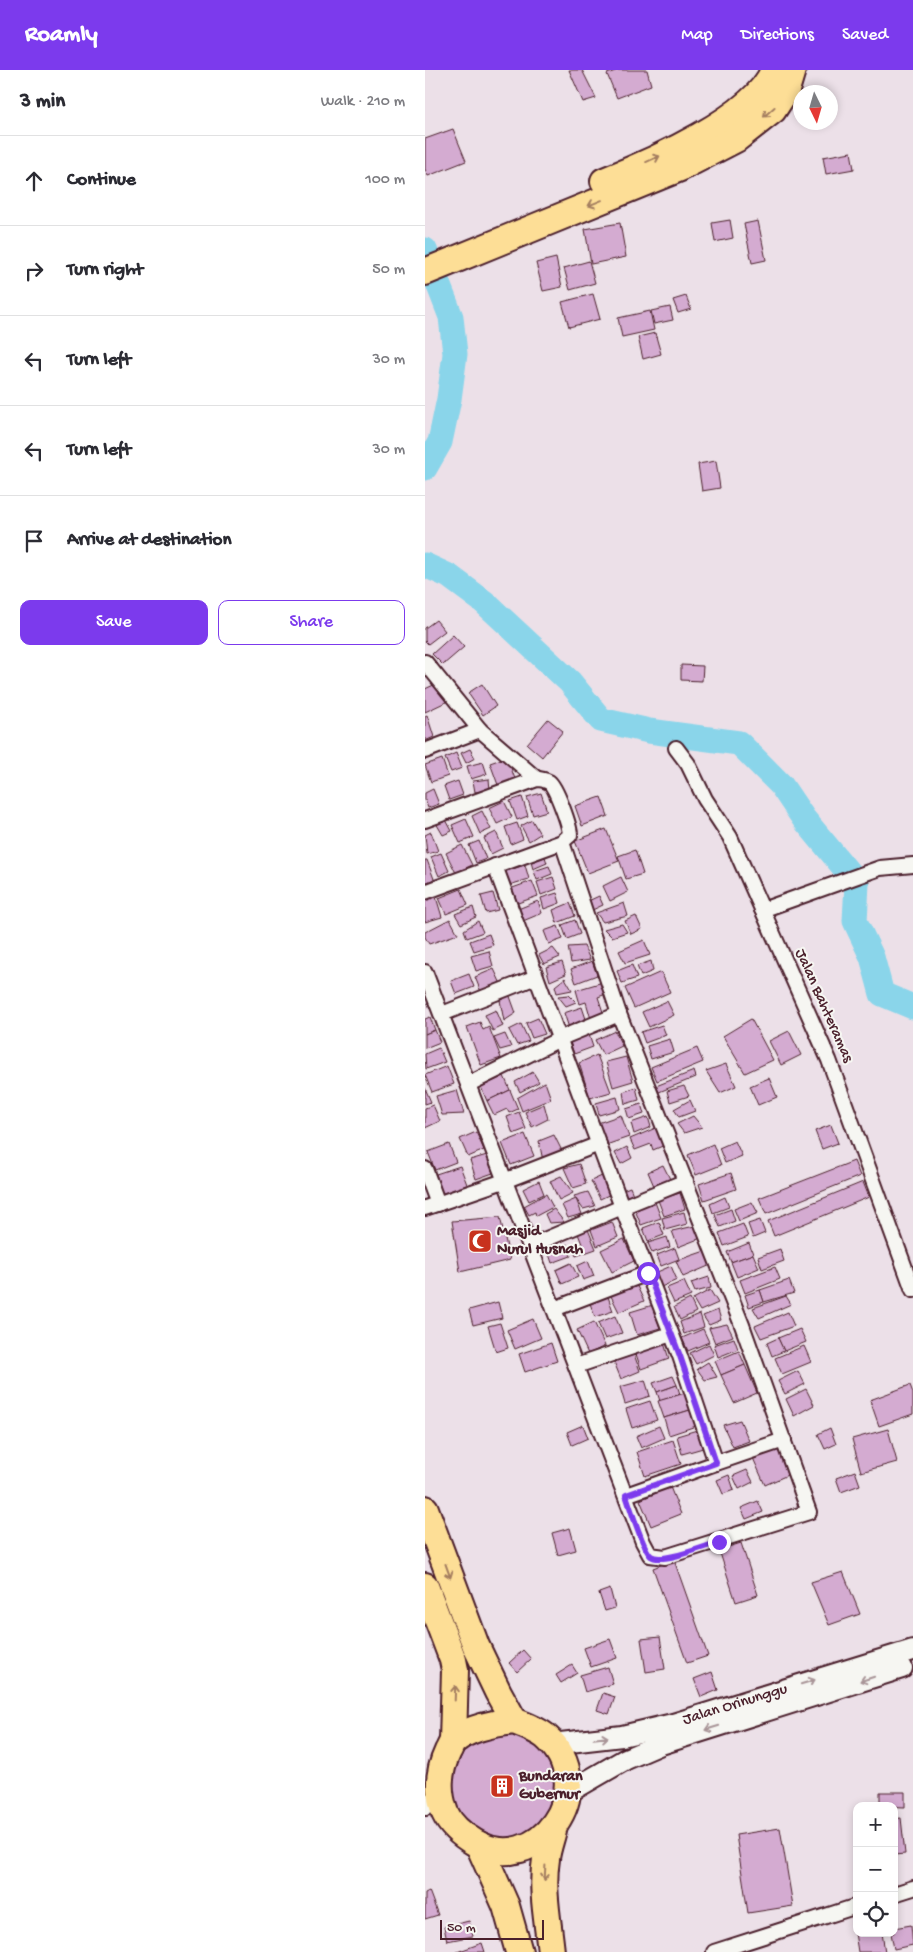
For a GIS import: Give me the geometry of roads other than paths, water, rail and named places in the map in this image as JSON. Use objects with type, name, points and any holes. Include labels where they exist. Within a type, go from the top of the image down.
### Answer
[{"type":"highway","points":[[618,184],[723,122],[761,92],[774,70]]},
{"type":"highway","points":[[425,272],[441,252],[618,184],[680,168],[736,139],[773,110],[786,90],[792,70]]},
{"type":"highway","points":[[425,1509],[476,1646],[514,1721]]},
{"type":"highway","points":[[425,1586],[455,1670],[453,1741],[444,1759],[433,1802],[461,1834],[479,1845],[499,1850],[513,1850],[526,1846],[539,1840],[555,1826]]},
{"type":"highway","points":[[453,1741],[493,1723],[514,1721],[544,1735],[557,1749],[565,1766],[569,1786],[565,1807],[555,1826],[546,1858],[544,1891],[551,1952]]},
{"type":"highway","points":[[479,1845],[506,1906],[519,1952]]},
{"type":"street","points":[[425,662],[431,676],[480,730],[537,778],[552,785],[569,825],[570,835],[562,842],[425,892]]},
{"type":"street","points":[[425,751],[480,730]]},
{"type":"street","name":"Jalan Bahteramas","points":[[676,748],[688,764],[705,799],[730,836],[829,1060],[913,1290]]},
{"type":"street","points":[[425,820],[537,778]]},
{"type":"street","points":[[425,972],[643,1542],[650,1555],[658,1557],[677,1555],[809,1512],[743,1325],[619,1014],[592,938],[562,842]]},
{"type":"street","points":[[762,910],[880,868],[913,865]]},
{"type":"street","points":[[495,866],[535,977],[680,1356],[716,1463]]},
{"type":"street","points":[[442,1014],[535,977]]},
{"type":"street","points":[[469,1084],[559,1040],[619,1014]]},
{"type":"street","points":[[425,1170],[432,1206],[504,1181],[599,1144]]},
{"type":"street","points":[[530,1246],[686,1181]]},
{"type":"street","points":[[554,1309],[648,1273]]},
{"type":"street","points":[[576,1366],[671,1334]]},
{"type":"street","points":[[626,1495],[784,1440]]},
{"type":"street","name":"Jalan Orinunggu","points":[[552,1744],[622,1736],[673,1724],[913,1650]]},
{"type":"street","name":"Jalan Orinunggu","points":[[567,1793],[625,1759],[661,1744],[913,1664]]},
{"type":"street","points":[[898,1893],[913,1888]]},
{"type":"street","points":[[714,1952],[853,1907]]},
{"type":"waterway","points":[[425,250],[451,317],[455,354],[449,399],[440,442],[425,468]]},
{"type":"waterway","points":[[425,565],[449,576],[484,602],[570,682],[601,720],[649,731],[739,743],[781,785],[804,819],[857,883],[855,921],[872,957],[882,994],[913,1007]]},
{"type":"place","name":"Masjid Nurul Husnah","points":[[480,1241]]},
{"type":"place","name":"Bundaran Gubernur","points":[[502,1786]]}]
